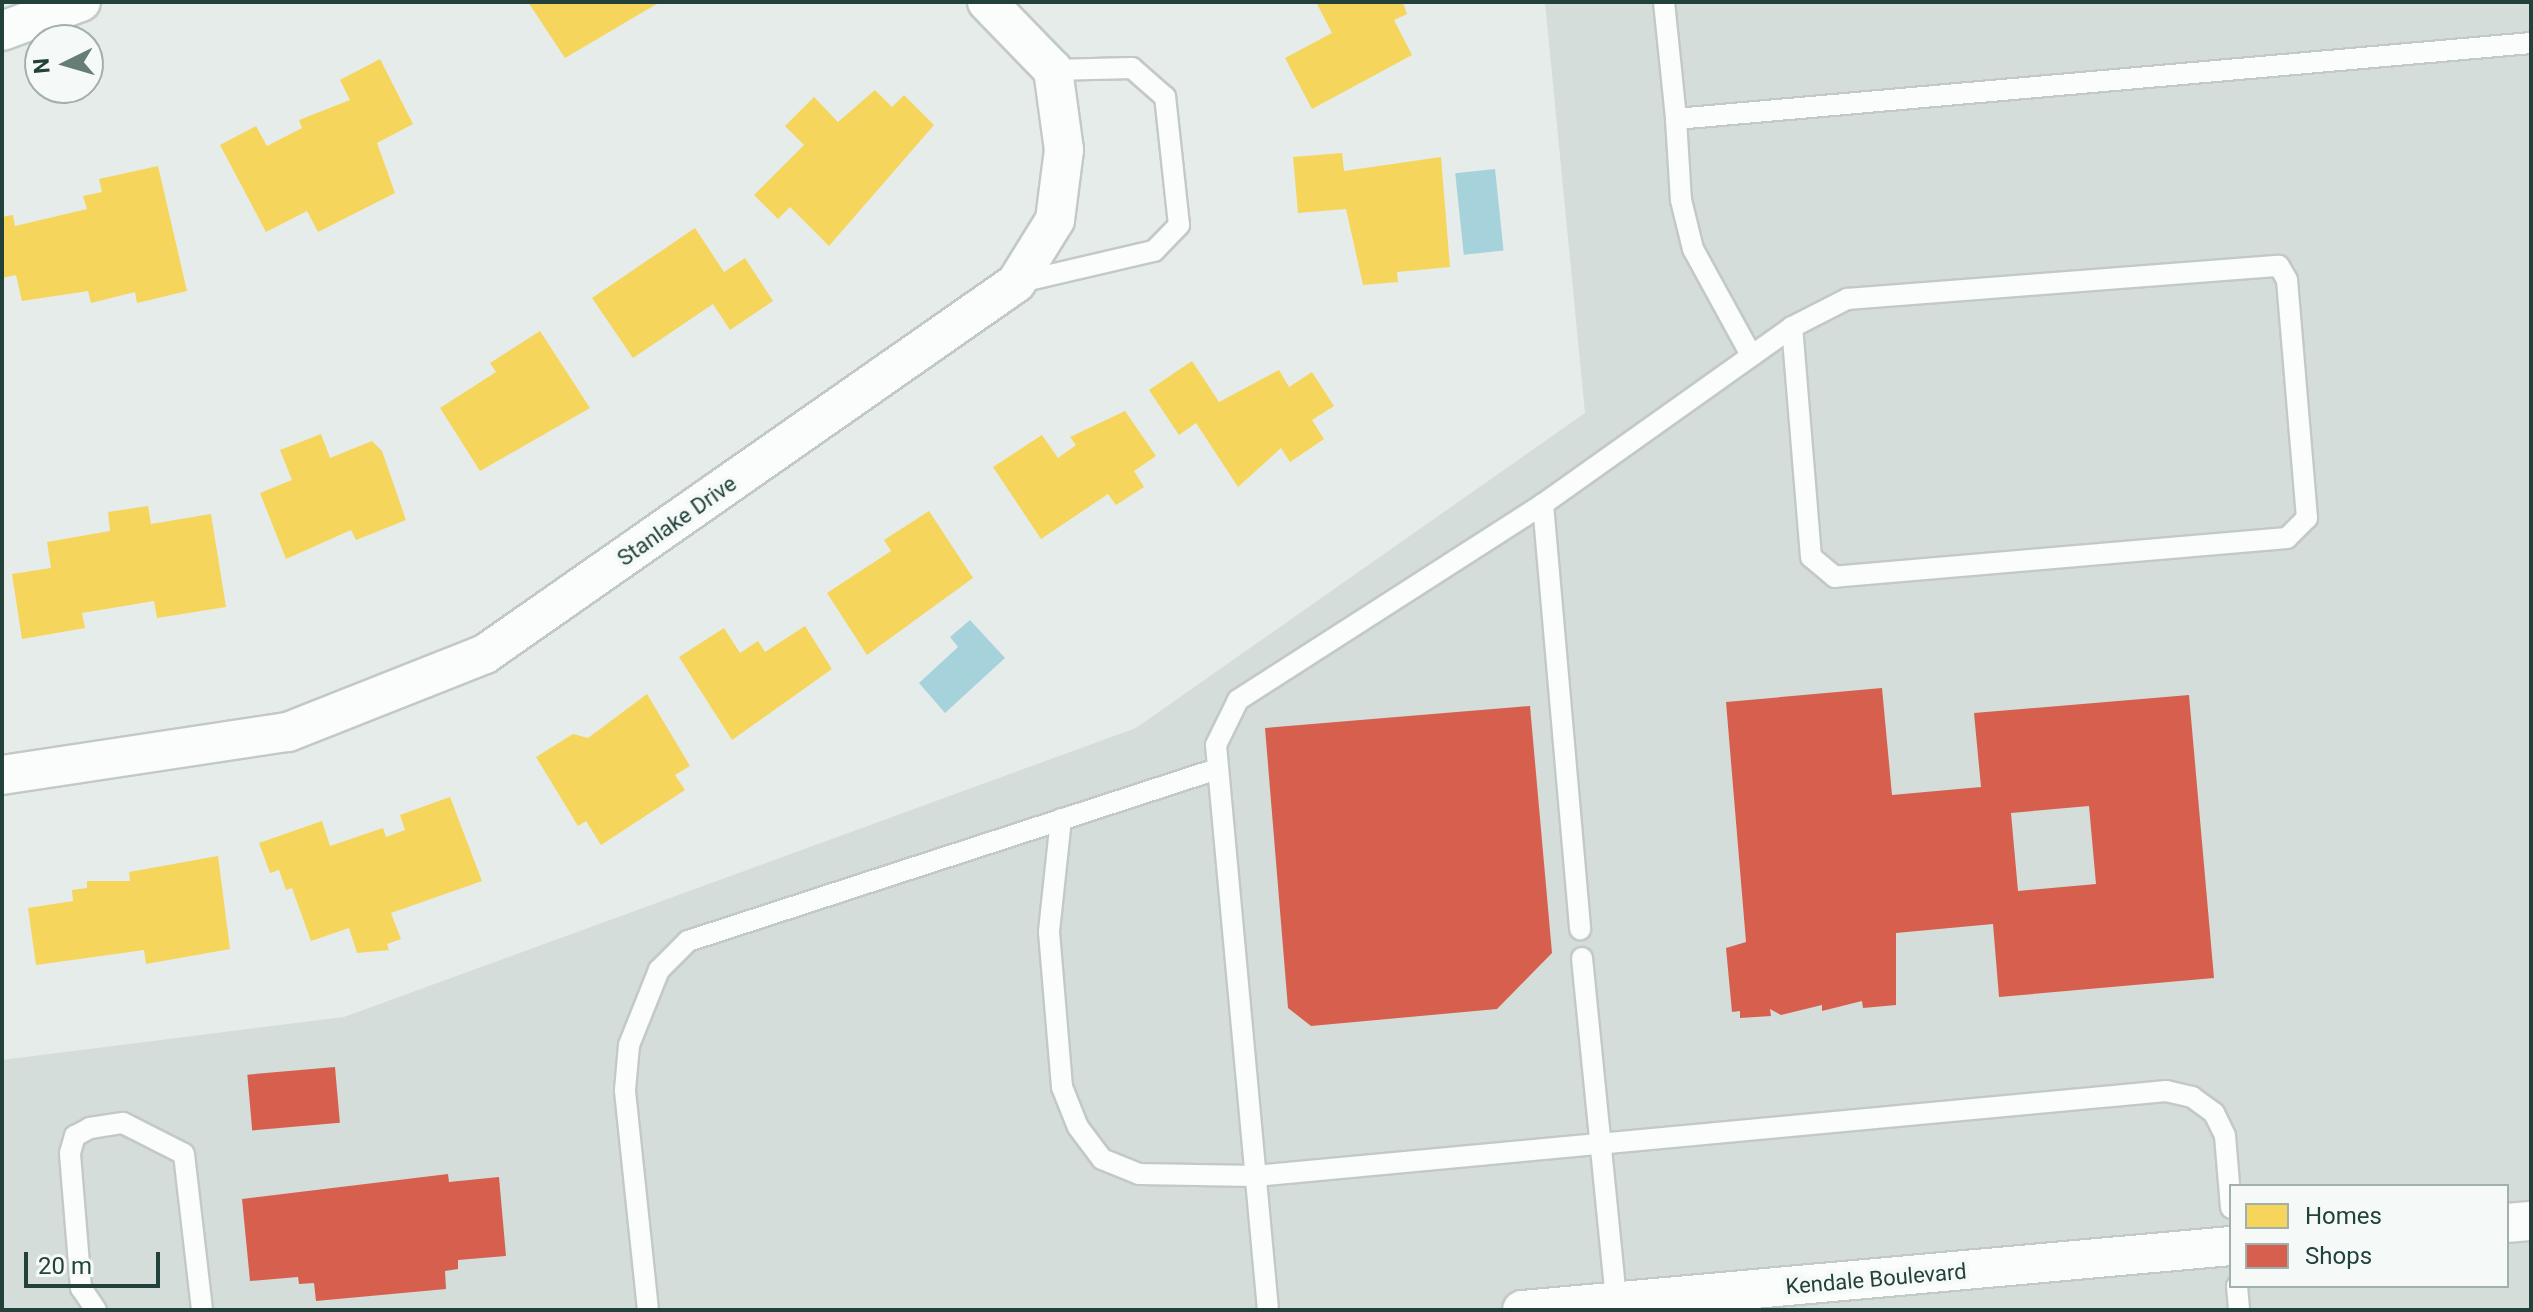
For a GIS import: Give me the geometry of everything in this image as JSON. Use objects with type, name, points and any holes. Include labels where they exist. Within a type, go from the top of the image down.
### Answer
[{"type":"street","points":[[2,31],[81,2]]},
{"type":"street","points":[[987,2],[1053,70]]},
{"type":"street","name":"Stanlake Drive","points":[[2,775],[288,732],[485,654],[1016,283],[1055,220],[1064,150],[1053,70]]},
{"type":"street","points":[[2509,1223],[2531,1221]]},
{"type":"street","name":"Kendale Boulevard","points":[[1522,1310],[1616,1306],[2229,1246]]},
{"type":"lane","points":[[1664,2],[1681,200],[1693,249],[1751,355]]},
{"type":"lane","points":[[1676,119],[2531,43]]},
{"type":"lane","points":[[1016,283],[1154,251],[1179,225],[1165,97],[1132,68],[1053,70]]},
{"type":"lane","points":[[1268,1310],[1217,769],[1222,720],[1238,700],[1543,504],[1792,327],[1847,299],[2279,266],[2287,280],[2307,518],[2287,538],[1835,577],[1811,557],[1792,327]]},
{"type":"lane","points":[[1543,504],[1580,929]]},
{"type":"lane","points":[[648,1310],[625,1090],[629,1045],[659,970],[688,941],[728,922],[1217,769]]},
{"type":"lane","points":[[1061,819],[1049,932],[1062,1087],[1078,1127],[1102,1159],[1139,1174],[1255,1176],[2166,1091],[2192,1097],[2214,1113],[2225,1136],[2229,1184]]},
{"type":"lane","points":[[1582,958],[1616,1306]]},
{"type":"lane","points":[[96,1310],[81,1288],[70,1153],[75,1136],[90,1128],[123,1123],[184,1154],[202,1310]]},
{"type":"lane","points":[[2237,1288],[2239,1310]]},
{"type":"shaded area","points":[[1545,2],[2531,2],[2531,1310],[2,1310],[2,1060],[344,1017],[1136,728],[1585,413]]},
{"type":"water","points":[[1495,169],[1504,251],[1464,255],[1455,173]]},
{"type":"water","points":[[970,620],[1005,658],[945,713],[919,683],[958,647],[950,637]]},
{"type":"building: Homes","points":[[528,2],[660,2],[565,58]]},
{"type":"building: Homes","points":[[1316,2],[1403,2],[1407,14],[1394,20],[1412,55],[1312,109],[1285,58],[1332,33]]},
{"type":"building: Homes","points":[[380,59],[413,124],[377,143],[395,193],[318,232],[307,211],[266,232],[220,145],[256,126],[267,146],[302,128],[299,120],[350,100],[340,80]]},
{"type":"building: Homes","points":[[875,90],[892,107],[904,95],[934,125],[829,246],[790,207],[778,219],[754,195],[804,145],[785,126],[814,97],[838,122]]},
{"type":"building: Homes","points":[[1342,153],[1344,171],[1441,157],[1450,267],[1397,272],[1398,282],[1363,285],[1346,209],[1298,213],[1293,157]]},
{"type":"building: Homes","points":[[158,166],[187,291],[137,303],[135,292],[91,303],[88,291],[22,301],[16,275],[2,278],[2,217],[13,215],[15,226],[87,209],[83,196],[102,192],[99,179]]},
{"type":"building: Homes","points":[[695,228],[724,272],[745,258],[773,301],[730,330],[713,304],[633,358],[592,298]]},
{"type":"building: Homes","points":[[540,331],[590,408],[480,471],[440,408],[496,372],[490,363]]},
{"type":"building: Homes","points":[[1192,361],[1219,402],[1279,370],[1289,387],[1312,372],[1334,406],[1312,420],[1324,439],[1290,462],[1281,448],[1238,487],[1196,423],[1179,435],[1149,390]]},
{"type":"building: Homes","points":[[1125,411],[1156,456],[1134,471],[1144,487],[1116,505],[1108,494],[1041,539],[993,467],[1042,435],[1058,458],[1076,445],[1070,437]]},
{"type":"building: Homes","points":[[321,434],[330,458],[372,441],[382,451],[406,520],[356,540],[351,530],[286,559],[260,493],[292,480],[280,450]]},
{"type":"building: Homes","points":[[148,506],[151,524],[211,514],[226,607],[157,618],[154,601],[82,613],[85,628],[22,639],[12,574],[51,568],[47,542],[110,531],[108,512]]},
{"type":"building: Homes","points":[[929,511],[973,578],[867,655],[827,593],[891,551],[884,540]]},
{"type":"building: Homes","points":[[805,626],[832,669],[732,740],[679,657],[724,628],[740,653],[758,641],[765,652]]},
{"type":"building: Homes","points":[[647,694],[690,766],[675,775],[685,790],[601,845],[586,821],[578,826],[536,757],[573,734],[588,738]]},
{"type":"building: Homes","points":[[450,797],[482,881],[391,913],[401,939],[387,944],[389,950],[357,953],[349,928],[311,941],[292,888],[286,890],[279,870],[270,873],[259,843],[322,821],[330,846],[383,828],[386,837],[405,830],[400,815]]},
{"type":"building: Homes","points":[[218,856],[230,949],[146,964],[144,950],[36,965],[28,908],[73,901],[72,890],[87,888],[87,881],[130,881],[129,872]]},
{"type":"building: Shops","points":[[1882,688],[1892,795],[1981,787],[1974,713],[2189,695],[2214,978],[1999,997],[1993,924],[1896,933],[1896,1005],[1863,1008],[1862,1001],[1822,1011],[1822,1005],[1781,1015],[1770,1009],[1771,1016],[1740,1018],[1740,1011],[1732,1012],[1726,948],[1746,942],[1726,702]],"holes":[[[2089,806],[2096,884],[2018,891],[2011,813]]]},
{"type":"building: Shops","points":[[1530,706],[1552,953],[1497,1009],[1311,1026],[1288,1008],[1265,728]]},
{"type":"building: Shops","points":[[335,1067],[340,1123],[252,1130],[247,1075]]},
{"type":"building: Shops","points":[[448,1174],[449,1182],[499,1177],[506,1256],[458,1260],[458,1269],[445,1271],[446,1289],[316,1301],[314,1283],[299,1284],[298,1277],[250,1281],[242,1199]]}]
